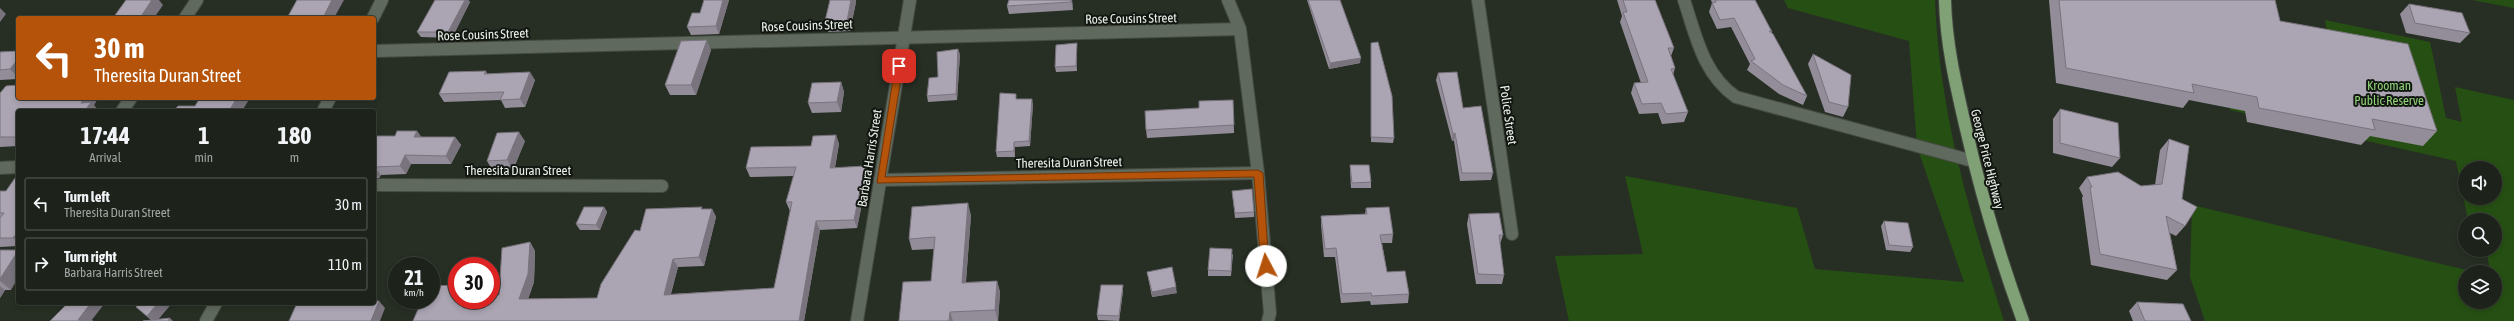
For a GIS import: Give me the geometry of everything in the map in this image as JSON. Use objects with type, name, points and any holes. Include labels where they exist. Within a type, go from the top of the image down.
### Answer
[{"type":"main road","name":"George Price Highway","points":[[1945,0],[1945,20],[1956,88],[1973,161],[1987,217],[2023,321]]},
{"type":"street","points":[[186,16],[197,0]]},
{"type":"street","points":[[374,16],[382,0]]},
{"type":"street","name":"Barbara Harris Street","points":[[857,321],[910,0]]},
{"type":"street","points":[[1228,0],[1234,10],[1240,29],[1258,173],[1270,313],[1268,321]]},
{"type":"street","name":"Police Street","points":[[1478,0],[1512,234]]},
{"type":"street","points":[[1684,0],[1709,70],[1725,91],[1736,97],[1973,161]]},
{"type":"street","name":"Rose Cousins Street","points":[[376,51],[1240,29]]},
{"type":"street","points":[[123,109],[130,100]]},
{"type":"street","points":[[324,109],[329,100]]},
{"type":"street","points":[[0,168],[16,166]]},
{"type":"street","name":"Theresita Duran Street","points":[[880,180],[1258,173]]},
{"type":"street","name":"Theresita Duran Street","points":[[376,185],[662,186]]},
{"type":"street","points":[[206,321],[215,305]]},
{"type":"green space","points":[[1784,0],[1935,0],[1943,82],[1958,163],[1979,242],[2004,321],[1569,321],[1555,256],[1643,254],[1625,176],[1797,208],[1815,269],[1964,282],[1917,147],[1909,41],[1788,8]]},
{"type":"green space","points":[[2472,0],[2514,0],[2514,8]]},
{"type":"green space","name":"Krooman Public Reserve","points":[[2325,20],[2430,42],[2446,118],[2462,122],[2455,87],[2514,100],[2514,321],[2205,321],[2190,277],[2192,205],[2458,268],[2458,309],[2502,309],[2502,265],[2489,265],[2488,257],[2502,257],[2502,213],[2467,213],[2465,205],[2502,205],[2502,161],[2458,161],[2458,171],[2456,161],[2230,110],[2230,106],[2341,112]]},
{"type":"building","points":[[126,0],[152,0],[141,16],[114,16]]},
{"type":"building","points":[[297,0],[332,0],[324,16],[288,16]]},
{"type":"building","points":[[435,0],[465,0],[448,32],[417,32]]},
{"type":"building","points":[[704,0],[723,0],[716,26],[687,27],[692,13],[700,13]]},
{"type":"building","points":[[830,0],[851,0],[847,21],[825,21]]},
{"type":"building","points":[[1009,0],[1071,0],[1071,2],[1007,6]]},
{"type":"building","points":[[1308,0],[1340,0],[1361,58],[1330,63]]},
{"type":"building","points":[[1623,0],[1655,0],[1674,48],[1668,48],[1675,68],[1671,69],[1688,112],[1666,114],[1661,103],[1642,104],[1634,83],[1648,82],[1623,12],[1627,12]]},
{"type":"building","points":[[1716,0],[1755,0],[1772,32],[1769,31],[1773,34],[1807,96],[1783,85],[1751,61],[1755,59],[1734,18],[1720,20],[1712,3],[1716,2]]},
{"type":"building","points":[[2059,0],[2275,0],[2280,21],[2408,44],[2437,131],[2372,119],[2375,130],[2259,108],[2257,97],[2192,84],[2194,93],[2066,68]]},
{"type":"building","points":[[2409,4],[2462,13],[2470,33],[2415,23]]},
{"type":"building","points":[[707,40],[691,85],[665,85],[681,41]]},
{"type":"building","points":[[1378,42],[1392,96],[1394,138],[1371,137],[1371,43]]},
{"type":"building","points":[[1077,43],[1076,66],[1055,67],[1056,45]]},
{"type":"building","points":[[958,49],[956,94],[927,96],[929,78],[938,77],[937,52]]},
{"type":"building","points":[[16,51],[16,62],[10,69],[0,70],[0,52]]},
{"type":"building","points":[[1813,54],[1851,75],[1848,107],[1829,102]]},
{"type":"building","points":[[486,71],[484,74],[530,72],[520,99],[500,100],[504,92],[439,94],[449,72]]},
{"type":"building","points":[[1457,72],[1463,108],[1481,106],[1493,173],[1462,173],[1455,133],[1453,134],[1438,73]]},
{"type":"building","points":[[841,82],[837,102],[808,103],[812,83]]},
{"type":"building","points":[[16,85],[16,100],[83,100],[81,103],[91,102],[86,109],[16,109],[16,137],[0,137],[0,93],[6,86]]},
{"type":"building","points":[[1000,93],[1016,94],[1016,99],[1032,99],[1029,141],[1014,142],[1014,151],[996,152]]},
{"type":"building","points":[[199,100],[236,100],[230,109],[176,109],[178,106],[195,106]]},
{"type":"building","points":[[1233,100],[1234,125],[1146,130],[1145,111],[1199,108],[1199,101]]},
{"type":"building","points":[[2060,109],[2118,123],[2120,158],[2060,143]]},
{"type":"building","points":[[397,131],[417,131],[414,137],[455,137],[446,156],[405,155],[400,166],[376,167],[376,136],[395,136]]},
{"type":"building","points":[[519,132],[507,160],[487,161],[497,133]]},
{"type":"building","points":[[836,135],[830,168],[865,166],[854,220],[816,221],[799,321],[413,321],[418,309],[440,309],[440,286],[448,285],[448,309],[500,309],[502,248],[530,242],[528,274],[519,299],[597,298],[601,284],[635,230],[640,231],[646,209],[702,207],[701,209],[712,209],[699,257],[673,259],[664,295],[774,288],[792,202],[786,202],[796,167],[746,168],[751,147],[811,146],[813,136]]},
{"type":"building","points":[[2169,139],[2189,146],[2182,199],[2197,207],[2185,226],[2166,216],[2177,270],[2100,254],[2090,187],[2092,187],[2087,177],[2118,172],[2141,186],[2162,184]]},
{"type":"building","points":[[1350,165],[1369,165],[1371,182],[1352,183]]},
{"type":"building","points":[[16,178],[16,234],[13,238],[0,238],[0,218],[4,213],[0,213],[0,191],[6,191]]},
{"type":"building","points":[[1252,189],[1254,212],[1235,213],[1232,191]]},
{"type":"building","points":[[968,203],[962,283],[997,281],[995,310],[950,312],[949,321],[899,321],[903,282],[931,281],[935,237],[909,239],[912,207]]},
{"type":"building","points":[[584,207],[604,207],[596,225],[576,224]]},
{"type":"building","points":[[1389,207],[1393,234],[1380,235],[1387,272],[1405,271],[1409,294],[1372,296],[1371,293],[1342,294],[1336,248],[1325,249],[1321,216],[1367,214],[1366,208]]},
{"type":"building","points":[[1499,213],[1503,235],[1499,235],[1504,275],[1478,274],[1469,214]]},
{"type":"building","points":[[1884,221],[1908,223],[1913,247],[1889,245]]},
{"type":"building","points":[[1210,248],[1232,249],[1231,271],[1208,270]]},
{"type":"building","points":[[0,250],[16,250],[16,254],[0,279]]},
{"type":"building","points":[[1172,267],[1176,287],[1152,292],[1147,272]]},
{"type":"building","points":[[1101,285],[1123,285],[1119,316],[1097,315]]},
{"type":"building","points":[[376,301],[379,301],[371,321],[289,321],[296,305],[376,305]]},
{"type":"building","points":[[2137,302],[2183,304],[2191,321],[2145,321]]},
{"type":"building","points":[[66,305],[89,305],[78,320],[93,321],[50,321]]},
{"type":"building","points":[[138,305],[156,305],[147,316],[136,307]]},
{"type":"building","points":[[170,318],[168,321],[143,321]]},
{"type":"route","points":[[899,66],[880,180],[1258,173],[1266,266]]}]
